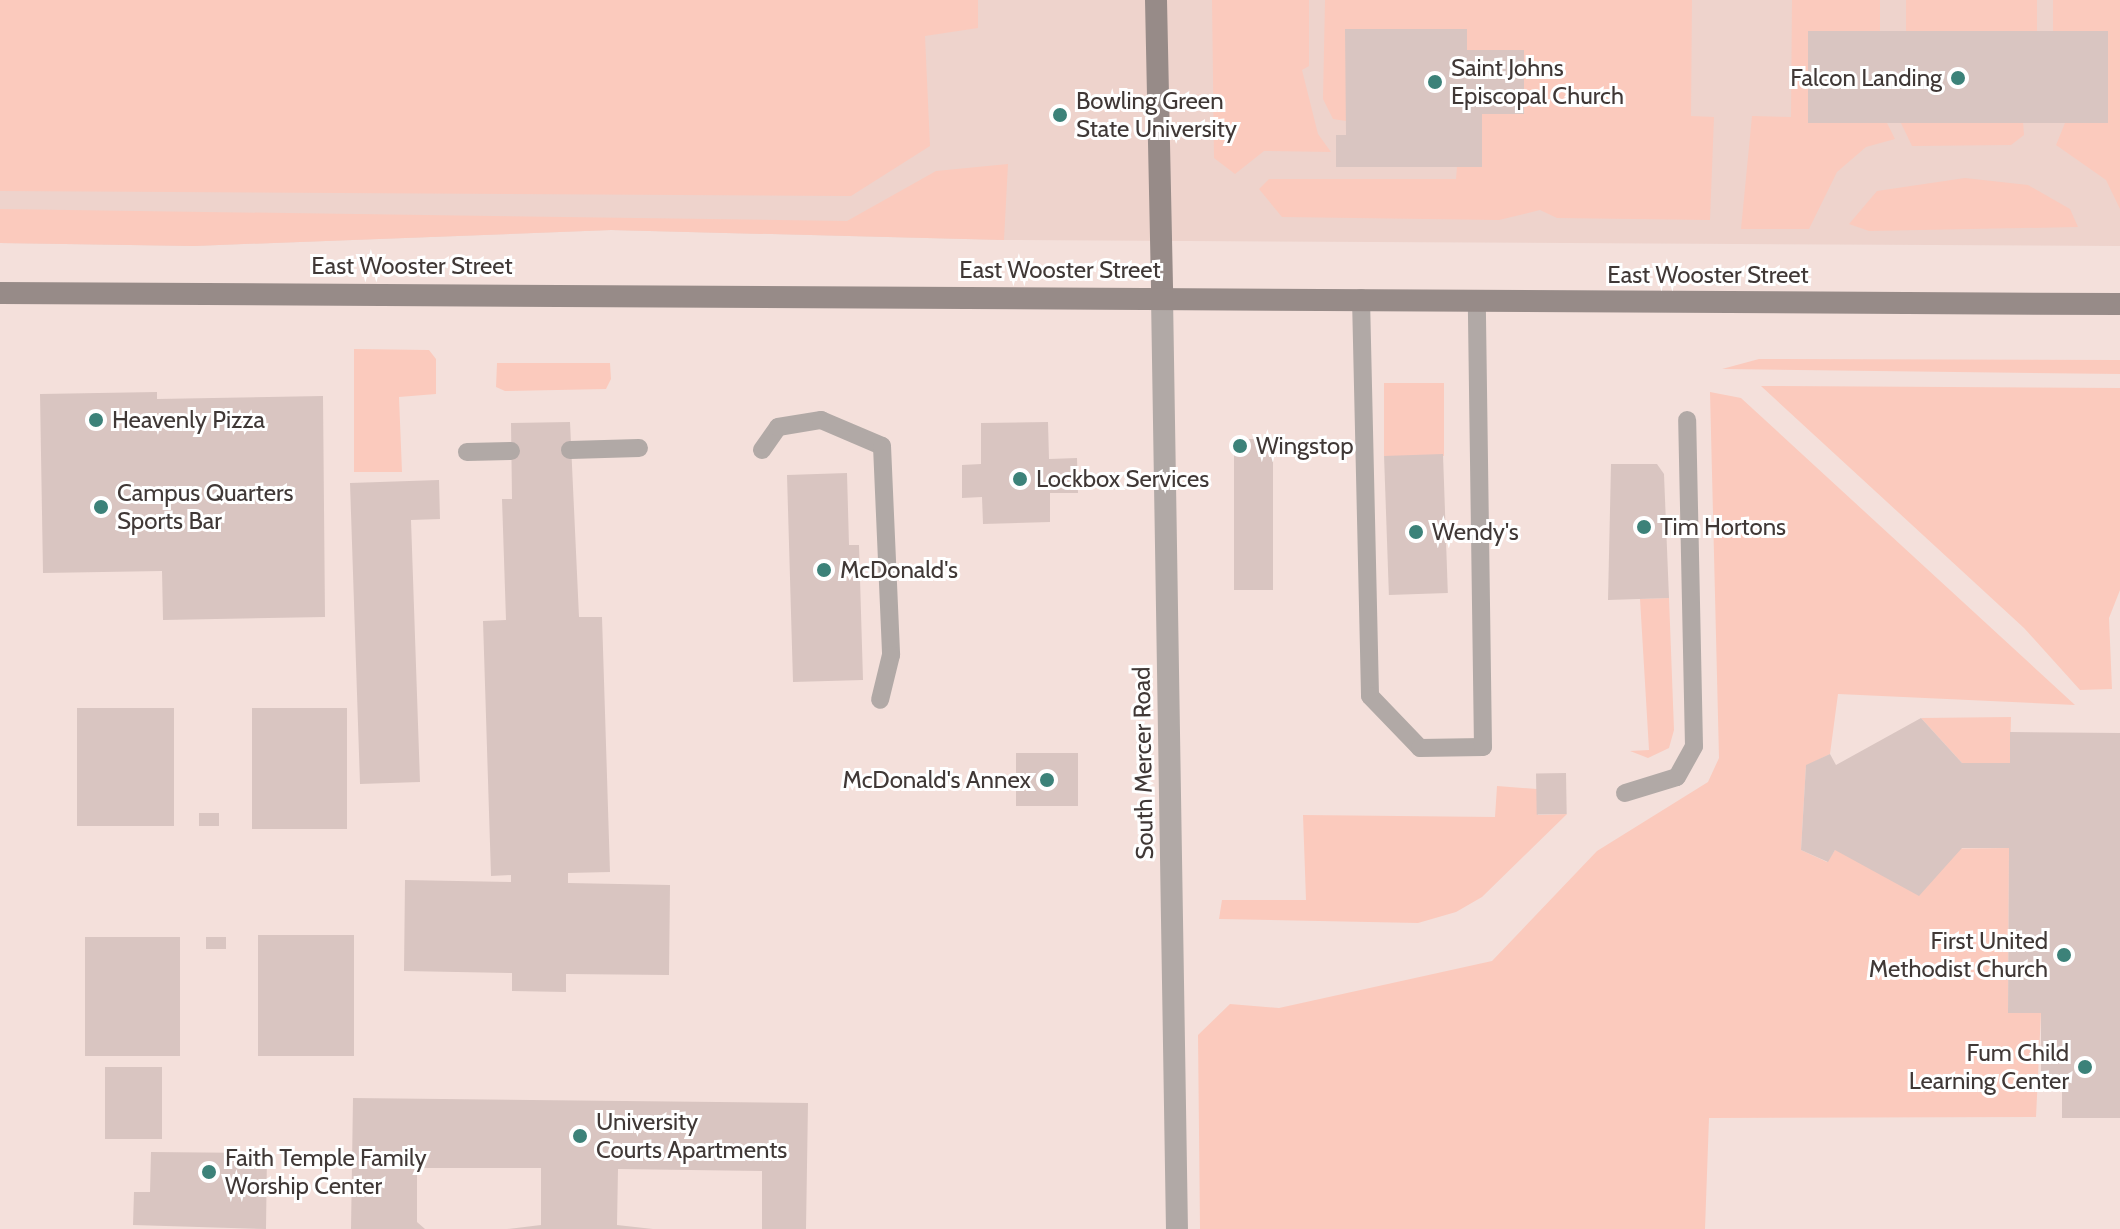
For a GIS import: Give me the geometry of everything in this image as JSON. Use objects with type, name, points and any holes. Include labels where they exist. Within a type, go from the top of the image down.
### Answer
[{"type":"main road","points":[[1156,0],[1162,297]]},
{"type":"main road","name":"East Wooster Street","points":[[0,293],[2120,304]]},
{"type":"street","name":"South Mercer Road","points":[[1162,297],[1177,1229]]},
{"type":"lane","points":[[1361,298],[1370,696],[1420,748],[1483,747],[1477,300]]},
{"type":"lane","points":[[762,450],[778,427],[821,420],[882,446],[891,655],[880,700]]},
{"type":"lane","points":[[1625,793],[1677,777],[1694,746],[1687,420]]},
{"type":"lane","points":[[570,450],[639,448]]},
{"type":"lane","points":[[467,452],[511,451]]},
{"type":"shaded area","name":"Bowling Green State University","points":[[0,0],[2120,0],[2120,246],[1004,240],[611,230],[194,246],[0,243]]},
{"type":"shaded area","points":[[0,0],[978,0],[978,28],[925,36],[930,146],[851,196],[0,191]]},
{"type":"shaded area","points":[[1212,0],[1309,0],[1309,66],[1302,70],[1318,134],[1331,152],[1264,151],[1235,174],[1214,158]]},
{"type":"shaded area","points":[[1325,0],[1692,0],[1691,116],[1714,117],[1710,220],[1557,218],[1540,210],[1499,220],[1282,217],[1259,189],[1269,179],[1456,179],[1457,167],[1482,167],[1482,114],[1524,114],[1467,50],[1467,29],[1346,29],[1346,121],[1333,119],[1323,99]]},
{"type":"shaded area","points":[[1792,0],[1880,0],[1880,35],[1808,31],[1808,123],[1886,121],[1895,139],[1866,147],[1837,172],[1809,229],[1741,229],[1752,116],[1791,117]]},
{"type":"shaded area","points":[[1906,0],[2037,0],[2037,35],[1906,35]]},
{"type":"shaded area","points":[[2053,0],[2120,0],[2120,209],[2106,180],[2056,145],[2065,123],[2108,123],[2053,35]]},
{"type":"shaded area","points":[[1900,121],[2023,121],[2024,135],[2011,145],[1912,146]]},
{"type":"shaded area","points":[[1008,164],[1004,240],[611,230],[194,246],[0,243],[0,209],[847,221],[936,171]]},
{"type":"shaded area","points":[[1965,178],[2028,185],[2070,209],[2078,227],[1869,231],[1849,224],[1877,191]]},
{"type":"shaded area","points":[[354,349],[429,350],[436,359],[436,394],[399,397],[402,472],[354,472]]},
{"type":"shaded area","points":[[1759,359],[2120,360],[2120,374],[1722,369]]},
{"type":"shaded area","points":[[497,363],[610,363],[611,379],[606,389],[505,391],[496,387]]},
{"type":"shaded area","points":[[1384,383],[1444,383],[1444,456],[1384,456]]},
{"type":"shaded area","points":[[1761,386],[2120,388],[2120,590],[2109,618],[2112,689],[2080,690],[2024,628]]},
{"type":"shaded area","points":[[1710,392],[1741,398],[2075,705],[1838,694],[1830,754],[1806,766],[1801,850],[1827,862],[1835,850],[2009,848],[2008,1013],[2041,1013],[2036,1117],[1709,1118],[1705,1229],[1200,1229],[1198,1035],[1230,1004],[1279,1008],[1492,961],[1597,851],[1708,782],[1719,758]]},
{"type":"shaded area","points":[[1669,598],[1674,730],[1669,748],[1648,758],[1630,751],[1649,750],[1640,599]]},
{"type":"shaded area","points":[[2011,717],[2010,763],[1962,763],[1921,718]]},
{"type":"shaded area","points":[[1497,786],[1537,789],[1538,815],[1567,814],[1482,897],[1456,912],[1418,923],[1219,919],[1222,900],[1306,900],[1303,815],[1495,817]]},
{"type":"building","name":"Saint Johns Episcopal Church","points":[[1345,29],[1467,29],[1467,50],[1524,50],[1524,114],[1482,114],[1482,167],[1336,167],[1336,135],[1346,135]]},
{"type":"building","name":"Falcon Landing","points":[[1808,31],[2108,31],[2108,123],[1808,123]]},
{"type":"building","points":[[157,392],[157,399],[323,396],[325,617],[163,620],[162,571],[43,573],[40,394]]},
{"type":"building","points":[[570,422],[579,617],[602,617],[610,872],[568,873],[568,883],[670,885],[669,975],[566,974],[566,992],[512,991],[512,973],[404,971],[405,880],[511,882],[511,875],[491,876],[483,621],[506,620],[502,499],[512,499],[511,423]]},
{"type":"building","name":"Lockbox Services","points":[[1048,422],[1049,459],[1077,458],[1078,493],[1050,493],[1050,522],[983,524],[982,497],[962,498],[962,465],[981,464],[981,423]]},
{"type":"building","points":[[1234,439],[1273,439],[1273,590],[1234,590]]},
{"type":"building","name":"Wendy's","points":[[1443,454],[1448,593],[1389,595],[1384,456]]},
{"type":"building","points":[[1611,464],[1657,464],[1664,474],[1669,598],[1608,600]]},
{"type":"building","name":"McDonald's","points":[[847,473],[849,545],[859,545],[863,680],[793,682],[787,475]]},
{"type":"building","points":[[439,480],[440,519],[411,520],[420,782],[360,784],[350,483]]},
{"type":"building","points":[[77,708],[174,708],[174,826],[77,826]]},
{"type":"building","points":[[252,708],[347,708],[347,829],[252,829]]},
{"type":"building","name":"First United Methodist Church","points":[[1921,718],[1962,763],[2010,763],[2010,732],[2120,733],[2120,1118],[2062,1118],[2062,1088],[2041,1088],[2041,1013],[2008,1013],[2009,848],[1962,848],[1919,896],[1835,850],[1828,862],[1801,850],[1806,765],[1830,754],[1836,765]]},
{"type":"building","name":"McDonald's Annex","points":[[1016,753],[1078,753],[1078,806],[1016,806]]},
{"type":"building","points":[[1566,773],[1567,814],[1537,815],[1536,774]]},
{"type":"building","points":[[199,813],[219,813],[219,826],[199,826]]},
{"type":"building","points":[[258,935],[354,935],[354,1056],[258,1056]]},
{"type":"building","points":[[85,937],[180,937],[180,1056],[85,1056]]},
{"type":"building","points":[[206,937],[226,937],[226,949],[206,949]]},
{"type":"building","points":[[105,1067],[162,1067],[162,1139],[105,1139]]},
{"type":"building","name":"University Courts Apartments","points":[[353,1098],[808,1103],[806,1229],[762,1229],[762,1171],[618,1169],[617,1225],[653,1229],[507,1229],[541,1225],[541,1168],[417,1168],[417,1222],[425,1229],[351,1229]]},
{"type":"building","name":"Faith Temple Family Worship Center","points":[[151,1152],[267,1153],[266,1229],[133,1225],[134,1192],[150,1192]]},
{"type":"place","name":"Falcon Landing","points":[[1958,78]]},
{"type":"place","name":"Saint Johns Episcopal Church","points":[[1435,82]]},
{"type":"place","name":"Bowling Green State University","points":[[1060,115]]},
{"type":"place","name":"Heavenly Pizza","points":[[96,420]]},
{"type":"place","name":"Wingstop","points":[[1240,446]]},
{"type":"place","name":"Lockbox Services","points":[[1020,479]]},
{"type":"place","name":"Campus Quarters Sports Bar","points":[[101,507]]},
{"type":"place","name":"Tim Hortons","points":[[1644,527]]},
{"type":"place","name":"Wendy's","points":[[1416,532]]},
{"type":"place","name":"McDonald's","points":[[824,570]]},
{"type":"place","name":"McDonald's Annex","points":[[1047,780]]},
{"type":"place","name":"First United Methodist Church","points":[[2064,955]]},
{"type":"place","name":"Fum Child Learning Center","points":[[2085,1067]]},
{"type":"place","name":"University Courts Apartments","points":[[580,1136]]},
{"type":"place","name":"Faith Temple Family Worship Center","points":[[209,1172]]}]
